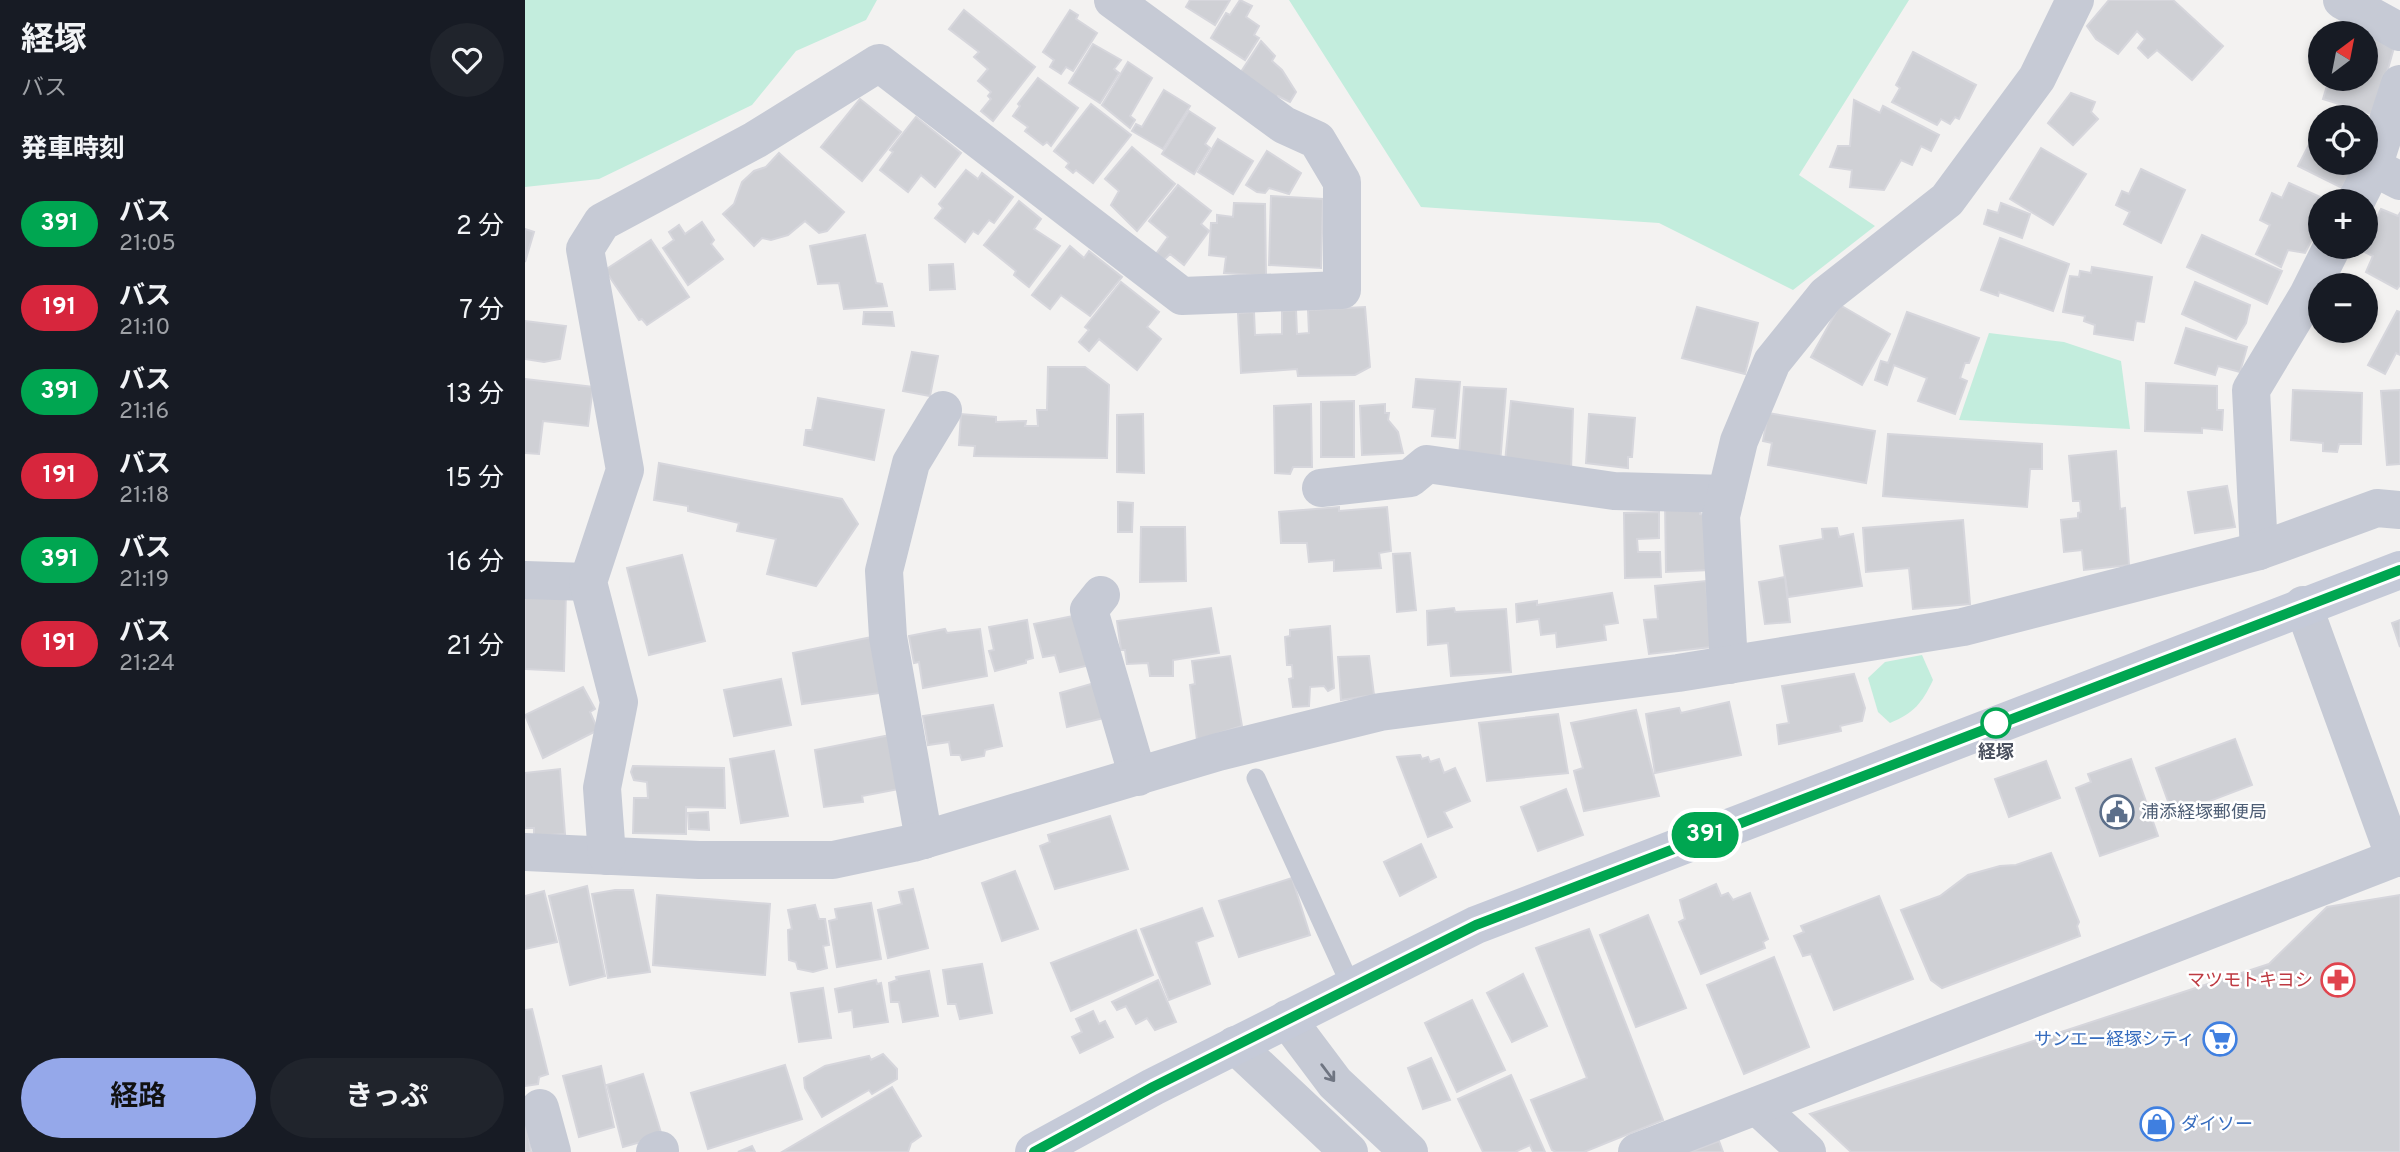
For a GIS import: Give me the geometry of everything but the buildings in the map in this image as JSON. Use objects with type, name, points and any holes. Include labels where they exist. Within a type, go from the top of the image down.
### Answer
[{"type":"main road","points":[[1034,1152],[1235,1045],[1476,925],[2303,605],[2400,570]]},
{"type":"street","points":[[607,856],[601,788],[619,702],[588,582],[625,470],[585,249],[602,222],[755,140],[879,63],[1181,296],[1342,290],[1342,182],[1317,140],[1284,125],[1113,0]]},
{"type":"street","points":[[1729,665],[1721,516],[1739,441],[1772,362],[1826,295],[1947,200],[2037,78],[2075,0]]},
{"type":"street","points":[[2342,0],[2400,32]]},
{"type":"street","points":[[2369,189],[2386,174],[2400,84]]},
{"type":"street","points":[[2259,551],[2251,390],[2308,295],[2326,259]]},
{"type":"street","points":[[924,839],[888,637],[884,571],[911,463],[943,410]]},
{"type":"street","points":[[1321,488],[1410,478],[1427,464],[1614,491],[1726,494]]},
{"type":"street","points":[[525,852],[833,860],[924,839],[1218,752],[1380,712],[1729,665],[1963,627],[2259,551],[2377,508],[2400,510]]},
{"type":"street","points":[[525,580],[588,582]]},
{"type":"street","points":[[1101,595],[1089,610],[1138,777]]},
{"type":"street","points":[[1637,1152],[2398,858],[2303,605]]},
{"type":"street","points":[[1287,1019],[1335,1083],[1409,1152]]},
{"type":"street","points":[[1235,1045],[1349,1152]]},
{"type":"street","points":[[1757,1106],[1807,1152]]},
{"type":"street","points":[[540,1108],[552,1152]]},
{"type":"lane","points":[[1256,778],[1351,986]]},
{"type":"green space","points":[[525,0],[877,0],[866,20],[796,51],[752,105],[599,179],[525,187]]},
{"type":"green space","points":[[1289,0],[1909,0],[1799,175],[1875,226],[1793,290],[1659,223],[1421,207]]},
{"type":"green space","points":[[1989,333],[2064,342],[2121,361],[2130,429],[1959,420]]},
{"type":"green space","points":[[1922,655],[1933,680],[1916,706],[1890,723],[1878,712],[1868,678],[1885,662]]},
{"type":"bus line","name":"391","points":[[1034,1152],[1153,1087],[1476,925],[2400,570]]},
{"type":"place","name":"経塚","points":[[1996,723]]},
{"type":"place","name":"浦添経塚郵便局","points":[[2117,812]]},
{"type":"place","name":"マツモトキヨシ","points":[[2338,980]]},
{"type":"place","name":"サンエー経塚シティ","points":[[2220,1039]]},
{"type":"place","name":"ダイソー","points":[[2157,1124]]}]
